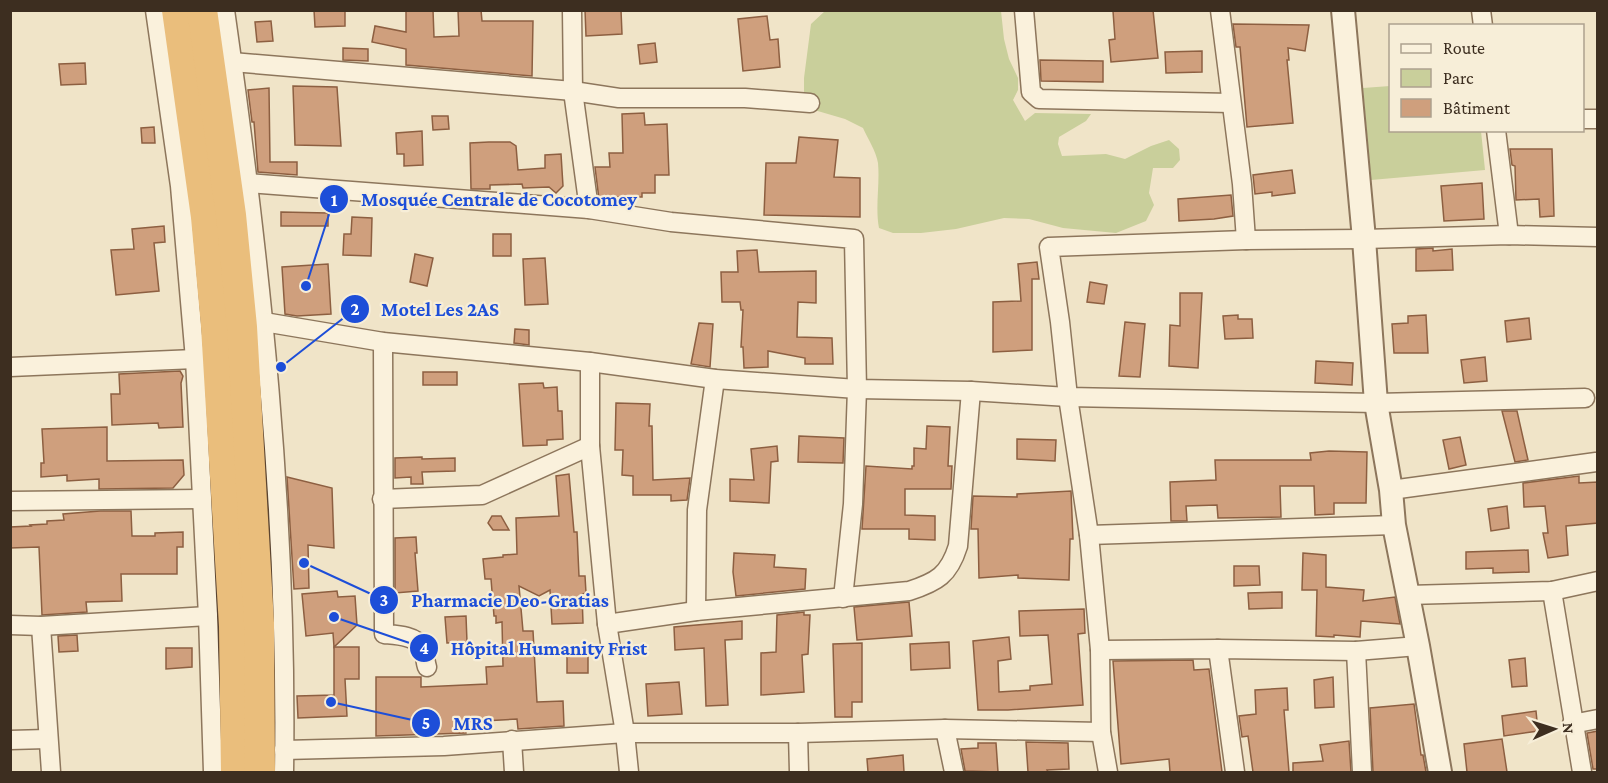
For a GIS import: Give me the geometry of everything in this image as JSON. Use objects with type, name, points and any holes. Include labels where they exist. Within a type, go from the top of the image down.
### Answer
[{"type":"highway","points":[[177,10],[206,217],[216,326],[234,626],[236,772]]},
{"type":"highway","points":[[202,10],[231,215],[242,327],[259,623],[260,772]]},
{"type":"street","points":[[155,10],[180,186],[195,359],[213,772]]},
{"type":"street","points":[[225,10],[264,322],[279,535],[284,772]]},
{"type":"street","points":[[572,10],[573,91],[589,209]]},
{"type":"street","points":[[1024,10],[1031,92],[1039,99],[1231,103]]},
{"type":"street","points":[[1220,10],[1242,184],[1246,240]]},
{"type":"street","points":[[1343,10],[1376,403],[1391,490],[1394,525],[1440,772]]},
{"type":"street","points":[[232,62],[573,91],[619,98],[745,98],[810,103]]},
{"type":"street","points":[[1496,132],[1509,234]]},
{"type":"street","points":[[248,183],[589,209],[671,222],[854,239],[858,389],[854,504],[843,598]]},
{"type":"street","points":[[1108,772],[1101,732],[1100,650],[1089,535],[1048,247],[1509,234],[1598,237]]},
{"type":"street","points":[[264,322],[383,342],[590,362],[715,379],[858,389],[970,391],[1068,397],[1376,403],[1586,398]]},
{"type":"street","points":[[383,342],[384,634],[403,636],[417,642],[422,647],[426,667]]},
{"type":"street","points":[[10,367],[195,359]]},
{"type":"street","points":[[590,362],[590,446],[608,624],[625,733],[628,772]]},
{"type":"street","points":[[696,611],[697,510],[715,379]]},
{"type":"street","points":[[608,624],[696,611],[843,598],[917,588],[938,579],[952,564],[958,546],[970,391]]},
{"type":"street","points":[[382,499],[482,495],[590,446]]},
{"type":"street","points":[[1391,490],[1596,462]]},
{"type":"street","points":[[10,501],[201,499]]},
{"type":"street","points":[[1089,535],[1394,525]]},
{"type":"street","points":[[1408,595],[1552,591],[1598,581]]},
{"type":"street","points":[[1552,591],[1572,724],[1582,772]]},
{"type":"street","points":[[10,625],[41,626],[208,616]]},
{"type":"street","points":[[41,626],[51,772]]},
{"type":"street","points":[[1100,650],[1218,648],[1356,651],[1418,646]]},
{"type":"street","points":[[1218,648],[1236,772]]},
{"type":"street","points":[[1356,651],[1362,772]]},
{"type":"street","points":[[1572,724],[1598,719]]},
{"type":"street","points":[[284,750],[444,746],[625,733],[798,733],[945,729],[1101,732]]},
{"type":"street","points":[[945,729],[954,772]]},
{"type":"street","points":[[798,733],[799,772]]},
{"type":"street","points":[[10,740],[47,739]]},
{"type":"street","points":[[512,740],[514,772]]},
{"type":"green space","points":[[825,11],[1001,11],[1009,59],[1018,78],[1018,90],[1013,100],[1025,121],[1035,113],[1091,114],[1086,121],[1059,137],[1058,144],[1062,156],[1106,154],[1125,159],[1169,140],[1179,149],[1180,160],[1173,168],[1153,168],[1149,193],[1154,205],[1146,221],[1116,233],[1063,228],[1029,219],[1004,218],[956,229],[921,233],[893,233],[879,228],[878,163],[863,128],[845,119],[804,107],[804,78],[811,24]]},
{"type":"green space","points":[[1389,86],[1389,132],[1481,132],[1485,170],[1371,180],[1363,88]]},
{"type":"building","points":[[314,10],[345,10],[345,26],[315,27]]},
{"type":"building","points":[[406,10],[433,10],[434,37],[459,36],[458,10],[481,10],[482,21],[533,21],[532,76],[406,65],[406,49],[372,42],[375,26],[406,32]]},
{"type":"building","points":[[585,10],[621,10],[622,34],[586,36]]},
{"type":"building","points":[[1153,10],[1158,58],[1111,62],[1109,40],[1115,39],[1113,11]]},
{"type":"building","points":[[767,16],[770,40],[778,39],[780,67],[743,71],[738,19]]},
{"type":"building","points":[[271,21],[273,41],[257,42],[255,22]]},
{"type":"building","points":[[1233,24],[1309,25],[1305,51],[1288,48],[1293,123],[1247,127],[1240,47],[1236,47]]},
{"type":"building","points":[[655,43],[657,62],[640,64],[638,45]]},
{"type":"building","points":[[343,48],[368,49],[368,61],[343,60]]},
{"type":"building","points":[[1202,51],[1202,72],[1166,73],[1165,52]]},
{"type":"building","points":[[1040,60],[1103,61],[1103,82],[1041,81]]},
{"type":"building","points":[[85,63],[86,84],[61,85],[59,64]]},
{"type":"building","points":[[293,86],[337,87],[341,146],[295,145]]},
{"type":"building","points":[[269,88],[270,162],[297,162],[297,175],[258,172],[254,122],[252,122],[248,90]]},
{"type":"building","points":[[644,113],[645,125],[667,124],[669,175],[655,175],[655,193],[642,193],[642,197],[613,197],[607,201],[599,199],[595,167],[610,167],[609,153],[623,153],[622,114]]},
{"type":"building","points":[[432,116],[448,116],[449,129],[433,130]]},
{"type":"building","points":[[154,127],[155,143],[142,143],[141,128]]},
{"type":"building","points":[[422,131],[423,165],[404,166],[404,154],[397,154],[396,133]]},
{"type":"building","points":[[799,137],[838,140],[834,177],[860,178],[860,217],[764,215],[766,163],[796,163]]},
{"type":"building","points":[[510,142],[516,146],[518,170],[545,168],[545,155],[561,154],[563,186],[556,193],[549,187],[523,188],[522,184],[490,185],[490,189],[471,189],[470,143]]},
{"type":"building","points":[[1510,149],[1552,149],[1554,216],[1540,217],[1539,199],[1516,200],[1515,166],[1512,165]]},
{"type":"building","points":[[1292,170],[1295,193],[1272,196],[1272,192],[1255,194],[1253,175]]},
{"type":"building","points":[[1482,183],[1484,219],[1444,221],[1441,186]]},
{"type":"building","points":[[1231,195],[1233,216],[1179,221],[1178,199]]},
{"type":"building","points":[[281,212],[328,213],[328,226],[281,226]]},
{"type":"building","points":[[352,217],[372,218],[371,256],[343,255],[344,234],[351,234]]},
{"type":"building","points":[[164,226],[165,242],[154,243],[159,291],[116,295],[111,250],[134,249],[132,229]]},
{"type":"building","points":[[493,234],[511,234],[511,256],[493,256]]},
{"type":"building","points":[[1433,248],[1433,251],[1452,249],[1453,270],[1416,271],[1416,249]]},
{"type":"building","points":[[757,250],[759,272],[816,271],[816,303],[798,302],[797,337],[832,338],[833,364],[805,364],[805,358],[768,351],[768,367],[744,368],[743,347],[741,347],[743,310],[741,310],[740,302],[722,302],[721,272],[738,272],[737,251]]},
{"type":"building","points":[[415,254],[433,258],[427,286],[410,282]]},
{"type":"building","points":[[545,258],[548,304],[525,305],[523,259]]},
{"type":"building","points":[[1037,262],[1039,279],[1032,279],[1032,350],[993,352],[993,302],[1021,301],[1018,264]]},
{"type":"building","points":[[328,264],[331,314],[297,316],[285,314],[282,267]]},
{"type":"building","points":[[1090,282],[1107,285],[1104,304],[1087,302]]},
{"type":"building","points":[[1180,293],[1202,293],[1198,368],[1169,366],[1170,325],[1180,326]]},
{"type":"building","points":[[1238,315],[1238,319],[1252,319],[1253,338],[1225,339],[1223,316]]},
{"type":"building","points":[[1426,315],[1428,353],[1394,353],[1392,324],[1408,323],[1408,316]]},
{"type":"building","points":[[1529,318],[1531,339],[1507,342],[1505,321]]},
{"type":"building","points":[[1125,322],[1145,324],[1140,377],[1119,376]]},
{"type":"building","points":[[699,323],[713,324],[710,367],[691,364]]},
{"type":"building","points":[[515,329],[529,330],[529,345],[514,343]]},
{"type":"building","points":[[1485,357],[1487,381],[1464,383],[1461,360]]},
{"type":"building","points":[[1316,361],[1353,363],[1352,385],[1315,383]]},
{"type":"building","points":[[180,371],[183,376],[181,383],[183,427],[159,428],[158,423],[112,425],[111,394],[120,394],[119,374]]},
{"type":"building","points":[[423,372],[457,372],[457,385],[423,385]]},
{"type":"building","points":[[543,383],[544,388],[557,387],[558,411],[562,411],[563,439],[547,440],[547,445],[523,446],[519,384]]},
{"type":"building","points":[[616,403],[650,404],[649,426],[652,426],[653,480],[690,478],[687,500],[671,501],[671,495],[633,495],[633,476],[622,475],[623,450],[615,450]]},
{"type":"building","points":[[1502,411],[1517,411],[1528,460],[1515,462]]},
{"type":"building","points":[[927,426],[950,427],[948,466],[952,466],[951,489],[905,489],[905,515],[935,516],[935,540],[909,539],[909,529],[862,529],[866,466],[912,469],[914,448],[926,449]]},
{"type":"building","points":[[107,427],[107,461],[183,460],[184,475],[173,488],[99,489],[99,479],[67,481],[67,475],[41,477],[41,463],[44,463],[42,429]]},
{"type":"building","points":[[799,436],[844,438],[843,463],[798,462]]},
{"type":"building","points":[[1460,437],[1466,465],[1449,469],[1443,440]]},
{"type":"building","points":[[1017,439],[1056,440],[1055,461],[1017,459]]},
{"type":"building","points":[[777,446],[778,461],[771,462],[769,503],[730,501],[730,479],[754,480],[751,449]]},
{"type":"building","points":[[1367,452],[1366,503],[1334,503],[1334,514],[1315,515],[1314,486],[1280,486],[1281,517],[1218,518],[1217,505],[1186,506],[1187,521],[1171,521],[1170,482],[1216,480],[1215,460],[1311,460],[1310,453]]},
{"type":"building","points":[[422,457],[422,459],[455,458],[455,471],[422,472],[423,484],[411,484],[411,477],[395,478],[395,458]]},
{"type":"building","points":[[569,474],[574,532],[577,532],[579,576],[585,576],[586,593],[582,594],[583,623],[552,624],[550,590],[539,596],[519,586],[523,631],[533,631],[537,702],[563,701],[564,726],[518,729],[517,719],[465,722],[466,733],[376,736],[376,677],[421,677],[421,687],[487,684],[486,667],[503,666],[502,622],[496,623],[491,579],[485,579],[483,559],[517,554],[516,518],[559,516],[556,476]]},
{"type":"building","points":[[1579,476],[1579,483],[1598,482],[1598,523],[1566,526],[1568,555],[1548,558],[1543,533],[1548,533],[1545,506],[1524,507],[1523,483]]},
{"type":"building","points":[[287,477],[332,488],[334,548],[308,545],[309,588],[294,589]]},
{"type":"building","points":[[1071,491],[1073,539],[1070,539],[1069,580],[1018,578],[1018,575],[979,578],[978,529],[971,529],[973,496],[1017,497],[1017,494]]},
{"type":"building","points":[[1507,506],[1509,528],[1491,531],[1488,509]]},
{"type":"building","points":[[131,511],[132,536],[183,532],[183,547],[177,547],[177,574],[121,574],[122,601],[86,602],[87,612],[42,615],[39,547],[10,548],[10,527],[64,520],[63,514]]},
{"type":"building","points":[[492,516],[501,516],[509,530],[493,530],[488,523]]},
{"type":"building","points":[[416,537],[418,591],[395,593],[395,538]]},
{"type":"building","points":[[1528,550],[1529,572],[1493,573],[1493,568],[1466,569],[1466,552]]},
{"type":"building","points":[[734,553],[775,555],[774,567],[806,569],[805,589],[736,596],[733,572]]},
{"type":"building","points":[[1303,553],[1326,555],[1326,587],[1364,590],[1363,601],[1395,597],[1400,624],[1361,621],[1360,637],[1316,636],[1317,590],[1302,590]]},
{"type":"building","points":[[1234,566],[1259,566],[1260,585],[1234,586]]},
{"type":"building","points":[[337,591],[338,597],[355,596],[357,625],[334,647],[333,633],[306,636],[302,594]]},
{"type":"building","points":[[1282,592],[1282,608],[1249,609],[1248,593]]},
{"type":"building","points":[[909,602],[912,636],[857,640],[854,607]]},
{"type":"building","points":[[1084,609],[1085,633],[1078,634],[1083,705],[978,710],[973,641],[1009,637],[1011,659],[998,661],[999,692],[1030,690],[1030,686],[1052,684],[1048,635],[1020,636],[1019,611]]},
{"type":"building","points":[[804,612],[804,615],[810,615],[808,654],[802,655],[804,692],[761,695],[761,653],[776,652],[777,615]]},
{"type":"building","points":[[466,616],[467,642],[447,643],[445,617]]},
{"type":"building","points":[[742,621],[742,639],[725,640],[728,705],[706,706],[704,648],[675,650],[674,627]]},
{"type":"building","points":[[77,635],[78,651],[59,652],[58,636]]},
{"type":"building","points":[[949,642],[950,668],[911,670],[910,644]]},
{"type":"building","points":[[862,643],[862,702],[852,702],[852,717],[835,717],[833,644]]},
{"type":"building","points":[[334,647],[359,647],[359,679],[345,679],[347,716],[298,718],[297,696],[334,695]]},
{"type":"building","points":[[166,648],[192,648],[192,667],[166,669]]},
{"type":"building","points":[[567,654],[588,654],[588,673],[567,673]]},
{"type":"building","points":[[1525,658],[1527,686],[1512,687],[1509,660]]},
{"type":"building","points":[[1193,660],[1194,670],[1209,669],[1222,772],[1170,772],[1169,759],[1121,764],[1113,661]]},
{"type":"building","points":[[1333,677],[1334,707],[1315,708],[1314,680]]},
{"type":"building","points":[[679,682],[682,714],[648,716],[646,684]]},
{"type":"building","points":[[1287,688],[1288,710],[1284,710],[1289,772],[1253,772],[1248,736],[1242,737],[1239,716],[1256,714],[1255,690]]},
{"type":"building","points":[[1414,704],[1421,755],[1423,755],[1426,772],[1373,772],[1370,708]]},
{"type":"building","points":[[1536,711],[1538,731],[1504,736],[1502,716]]},
{"type":"building","points":[[1598,731],[1598,769],[1593,769],[1587,733]]},
{"type":"building","points":[[1502,739],[1507,772],[1467,772],[1464,744]]},
{"type":"building","points":[[1349,741],[1351,772],[1293,772],[1293,763],[1323,761],[1320,745]]},
{"type":"building","points":[[1026,742],[1068,743],[1069,769],[1028,772]]},
{"type":"building","points":[[978,743],[996,743],[998,772],[965,771],[961,749],[978,748]]},
{"type":"building","points":[[903,755],[904,772],[868,772],[867,759]]},
{"type":"place","name":"Mosquée Centrale de Cocotomey","points":[[306,286]]},
{"type":"place","name":"Motel Les 2AS","points":[[281,367]]},
{"type":"place","name":"Pharmacie Deo-Gratias","points":[[304,563]]},
{"type":"place","name":"Hôpital Humanity Frist","points":[[334,617]]},
{"type":"place","name":"MRS","points":[[331,702]]}]
